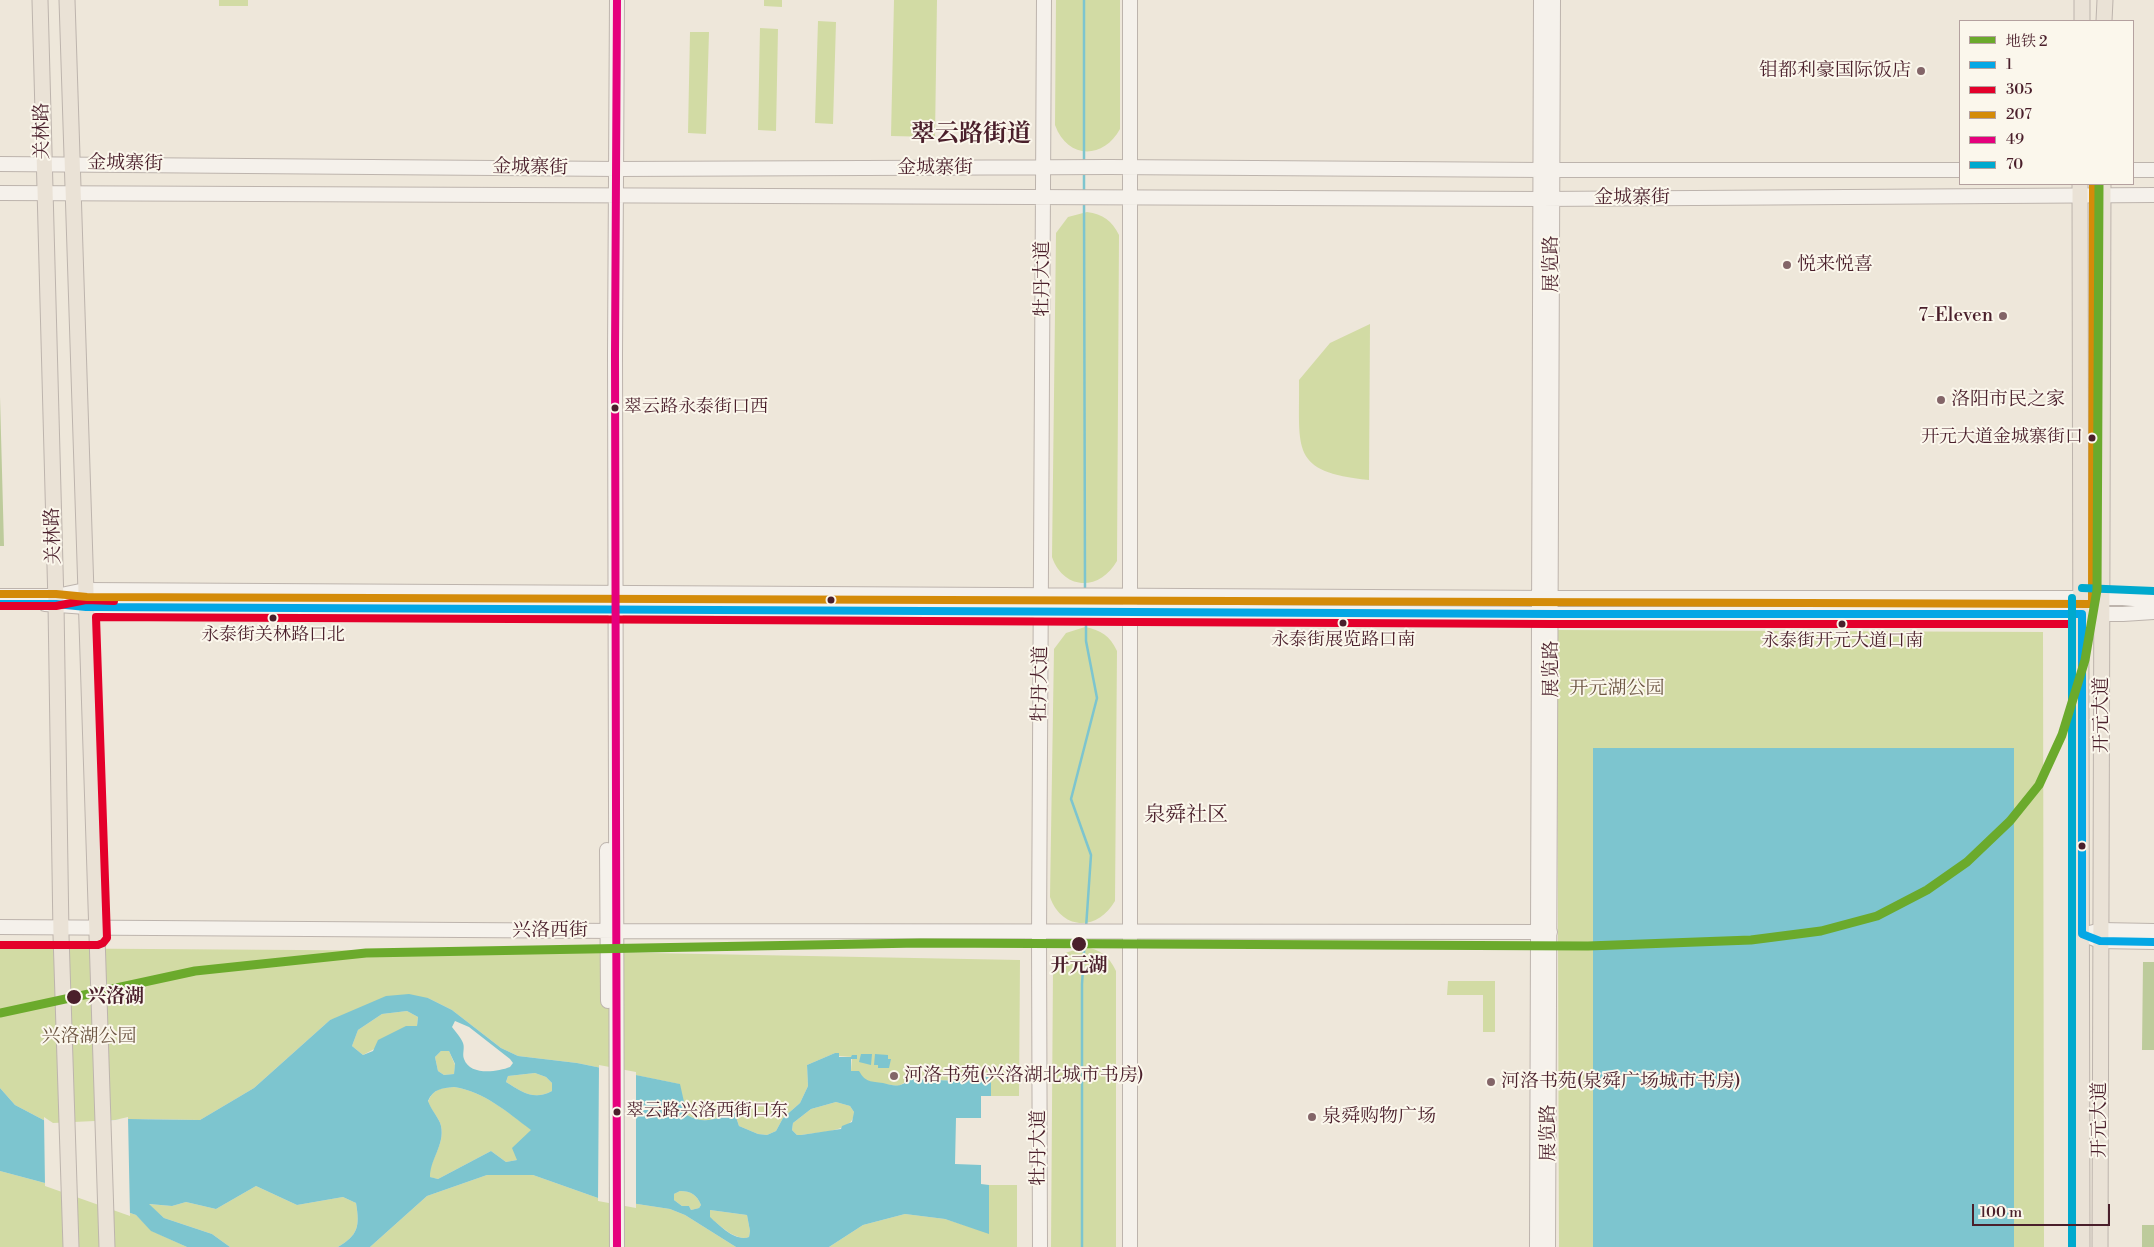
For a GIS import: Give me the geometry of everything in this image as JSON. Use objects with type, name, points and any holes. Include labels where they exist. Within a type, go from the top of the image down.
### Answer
[{"type":"main road","name":"关林路","points":[[40,0],[56,600],[61,931],[67,1072],[71,1247]]},
{"type":"main road","name":"关林路","points":[[67,0],[107,1247]]},
{"type":"main road","points":[[609,0],[614,169]]},
{"type":"main road","points":[[609,1247],[613,1229],[612,592],[614,169],[618,0]]},
{"type":"main road","name":"牡丹大道","points":[[1040,1247],[1039,935],[1044,0]]},
{"type":"main road","points":[[1130,0],[1130,1247]]},
{"type":"main road","name":"展览路","points":[[1537,1247],[1544,936],[1546,614],[1547,170],[1541,0]]},
{"type":"main road","name":"展览路","points":[[1547,170],[1553,0]]},
{"type":"main road","points":[[2082,0],[2082,20]]},
{"type":"main road","points":[[2104,20],[2105,0]]},
{"type":"main road","name":"金城寨街","points":[[0,164],[72,163],[614,169],[1110,167],[1959,170]]},
{"type":"main road","points":[[2134,170],[2154,170]]},
{"type":"main road","name":"金城寨街","points":[[0,192],[1547,199],[2103,189],[2154,195]]},
{"type":"main road","name":"开元大道","points":[[2100,1247],[2103,189]]},
{"type":"main road","name":"开元大道","points":[[2080,190],[2082,1247]]},
{"type":"main road","points":[[0,604],[56,600],[85,590],[1546,598],[2103,598],[2154,601]]},
{"type":"main road","points":[[0,596],[56,600],[86,607],[1042,610],[1546,614],[2102,614],[2154,612]]},
{"type":"main road","name":"兴洛西街","points":[[0,928],[61,931],[612,935],[1544,936]]},
{"type":"main road","name":"兴洛西街","points":[[0,935],[61,931]]},
{"type":"main road","points":[[2100,936],[2154,931]]},
{"type":"main road","points":[[2082,934],[2154,942]]},
{"type":"main road","name":"展览路","points":[[1544,936],[1548,1247]]},
{"type":"main road","points":[[613,1229],[618,1247]]},
{"type":"green space","points":[[219,0],[248,0],[248,6],[219,6]]},
{"type":"green space","points":[[764,0],[782,0],[782,7],[764,6]]},
{"type":"green space","points":[[894,0],[937,0],[935,137],[891,136]]},
{"type":"green space","points":[[1056,0],[1120,0],[1120,129],[1113,139],[1095,150],[1076,149],[1068,144],[1055,125]]},
{"type":"green space","points":[[818,21],[836,22],[833,124],[815,123]]},
{"type":"green space","points":[[760,28],[778,29],[776,131],[758,130]]},
{"type":"green space","points":[[690,32],[709,32],[706,134],[688,133]]},
{"type":"green space","points":[[1087,212],[1098,214],[1106,219],[1119,235],[1117,561],[1110,571],[1101,578],[1083,583],[1073,581],[1065,576],[1052,557],[1056,233],[1068,217]]},
{"type":"green space","points":[[1370,324],[1369,480],[1324,471],[1312,463],[1304,453],[1300,440],[1299,380],[1330,343]]},
{"type":"green space","points":[[0,397],[4,546],[0,546]]},
{"type":"green space","points":[[1085,627],[1104,634],[1117,651],[1115,901],[1108,911],[1099,918],[1081,923],[1071,921],[1063,916],[1050,897],[1054,649],[1066,633]]},
{"type":"green space","name":"开元湖公园","points":[[1557,630],[2043,632],[2044,1247],[2014,1247],[2014,748],[1594,748],[1593,1247],[1559,1247]]},
{"type":"green space","points":[[1084,947],[1095,949],[1103,954],[1116,971],[1116,1247],[1051,1247],[1053,969],[1065,953]]},
{"type":"green space","name":"兴洛湖公园","points":[[0,948],[598,952],[1020,960],[1019,1096],[991,1096],[991,1075],[960,1081],[910,1079],[899,1086],[869,1082],[851,1071],[852,1057],[839,1056],[835,1053],[807,1065],[808,1086],[800,1103],[783,1118],[776,1131],[767,1135],[758,1134],[739,1126],[734,1111],[710,1120],[699,1120],[687,1115],[679,1084],[577,1063],[518,1056],[501,1048],[452,1010],[428,998],[330,1020],[254,1088],[200,1120],[145,1119],[53,1125],[15,1105],[0,1088]]},
{"type":"green space","points":[[2143,962],[2154,962],[2154,1050],[2142,1050]]},
{"type":"green space","points":[[1448,981],[1495,981],[1495,1032],[1483,1032],[1483,995],[1447,995]]},
{"type":"green space","points":[[407,1011],[418,1017],[417,1026],[363,1055],[352,1046],[358,1030],[382,1014]]},
{"type":"green space","points":[[441,1051],[449,1051],[455,1065],[454,1074],[444,1075],[438,1071],[435,1057]]},
{"type":"green space","points":[[535,1073],[546,1077],[552,1083],[552,1091],[539,1095],[528,1094],[506,1082],[508,1076]]},
{"type":"green space","points":[[454,1087],[486,1098],[532,1130],[517,1160],[506,1162],[491,1151],[438,1179],[429,1177],[442,1133],[440,1123],[428,1102],[432,1094],[438,1090]]},
{"type":"green space","points":[[836,1102],[850,1106],[854,1112],[853,1119],[842,1128],[801,1135],[797,1135],[792,1130],[793,1123],[811,1109]]},
{"type":"green space","points":[[0,1171],[45,1183],[136,1215],[152,1231],[187,1247],[0,1247]]},
{"type":"green space","points":[[487,1175],[533,1175],[598,1198],[670,1209],[685,1215],[736,1247],[370,1247],[427,1196]]},
{"type":"green space","points":[[989,1185],[1017,1185],[1017,1247],[829,1247],[863,1225],[905,1214],[945,1219],[989,1233]]},
{"type":"green space","points":[[256,1186],[297,1205],[343,1197],[356,1203],[358,1218],[356,1230],[345,1243],[338,1247],[230,1247],[212,1234],[164,1218],[148,1204],[172,1206],[186,1202],[216,1209]]},
{"type":"green space","points":[[680,1191],[695,1196],[701,1205],[699,1208],[691,1210],[689,1206],[682,1206],[674,1200],[674,1194]]},
{"type":"green space","points":[[710,1210],[747,1215],[750,1231],[749,1237],[739,1237],[728,1232],[709,1217]]},
{"type":"green space","points":[[2142,1225],[2154,1225],[2154,1247],[2142,1247]]},
{"type":"water","points":[[1593,748],[2014,748],[2014,1247],[1593,1247]]},
{"type":"water","points":[[409,994],[428,998],[452,1010],[501,1048],[518,1056],[577,1063],[680,1084],[687,1115],[699,1120],[710,1120],[734,1111],[739,1126],[758,1134],[767,1135],[776,1131],[783,1118],[800,1103],[808,1086],[807,1065],[835,1053],[839,1053],[839,1057],[857,1055],[857,1059],[851,1059],[851,1071],[859,1071],[869,1081],[894,1085],[903,1084],[910,1079],[960,1081],[991,1074],[991,1096],[981,1096],[981,1118],[956,1118],[955,1164],[981,1165],[981,1184],[989,1185],[989,1234],[945,1219],[905,1214],[863,1225],[829,1247],[736,1247],[685,1215],[670,1209],[598,1198],[533,1175],[487,1175],[427,1196],[370,1247],[338,1247],[354,1234],[358,1218],[356,1203],[343,1197],[297,1205],[256,1186],[216,1209],[186,1202],[172,1206],[149,1204],[164,1218],[212,1234],[230,1247],[187,1247],[151,1231],[136,1215],[45,1183],[0,1171],[0,1088],[15,1105],[53,1125],[127,1119],[200,1120],[254,1088],[330,1020],[386,996]],"holes":[[[407,1011],[418,1017],[417,1026],[406,1026],[378,1040],[373,1051],[363,1055],[352,1046],[358,1030],[382,1014]],[[455,1021],[469,1027],[513,1063],[510,1067],[491,1071],[472,1068],[464,1059],[464,1047],[460,1037],[452,1027]],[[441,1051],[449,1051],[455,1064],[454,1074],[444,1075],[438,1071],[435,1057]],[[535,1073],[546,1077],[552,1083],[552,1091],[539,1095],[528,1094],[506,1082],[508,1076]],[[454,1087],[476,1093],[504,1110],[531,1130],[512,1148],[517,1160],[506,1162],[491,1151],[438,1179],[430,1177],[442,1133],[440,1123],[428,1101],[432,1094]],[[836,1102],[850,1106],[854,1112],[852,1122],[842,1126],[841,1129],[797,1135],[792,1130],[793,1123],[811,1109]],[[680,1191],[687,1192],[693,1194],[701,1205],[699,1208],[691,1210],[689,1206],[682,1206],[674,1200],[674,1194]],[[710,1210],[747,1215],[750,1231],[749,1237],[739,1237],[723,1229],[710,1217]]]},
{"type":"water","points":[[861,1054],[872,1054],[871,1065],[859,1062]]},
{"type":"water","points":[[875,1054],[888,1055],[888,1059],[891,1059],[889,1068],[878,1068],[878,1065],[874,1065]]},
{"type":"pier","points":[[599,1065],[636,1072],[636,1208],[598,1201]]},
{"type":"pier","points":[[44,1117],[53,1123],[115,1120],[128,1117],[130,1216],[45,1186]]},
{"type":"waterway","points":[[1084,0],[1084,163]]},
{"type":"waterway","points":[[1084,171],[1084,193]]},
{"type":"waterway","points":[[1084,201],[1085,591]]},
{"type":"waterway","points":[[1086,616],[1086,641],[1097,698],[1071,799],[1091,855],[1086,928]]},
{"type":"waterway","points":[[1082,1247],[1082,984],[1085,936]]},
{"type":"metro line","name":"2","points":[[0,1013],[195,971],[366,953],[920,943],[1588,946],[1751,940],[1821,931],[1877,916],[1927,890],[1967,862],[2010,821],[2039,785],[2062,735],[2085,660],[2097,590],[2099,185]]},
{"type":"transit line","name":"49","points":[[617,0],[615,355],[617,1247]]},
{"type":"transit line","name":"207","points":[[0,594],[56,594],[87,597],[2092,604],[2093,185]]},
{"type":"transit line","name":"70","points":[[2082,588],[2154,591]]},
{"type":"transit line","name":"70","points":[[2072,598],[2072,1247]]},
{"type":"transit line","name":"305","points":[[0,606],[56,606],[86,600],[114,601]]},
{"type":"transit line","name":"1","points":[[0,604],[56,604],[86,607],[1552,614],[2082,614],[2082,934],[2100,941],[2154,942]]},
{"type":"transit line","name":"305","points":[[0,945],[98,945],[107,938],[96,617],[1552,624],[2072,624],[2072,1247]]},
{"type":"place","name":"钼都利豪国际饭店","points":[[1921,71]]},
{"type":"place","name":"悦来悦喜","points":[[1787,265]]},
{"type":"place","name":"7-Eleven","points":[[2003,316]]},
{"type":"place","name":"洛阳市民之家","points":[[1941,400]]},
{"type":"place","name":"翠云路永泰街口西","points":[[615,408]]},
{"type":"place","name":"开元大道金城寨街口","points":[[2092,438]]},
{"type":"place","name":"永泰街关林路口北","points":[[273,618]]},
{"type":"place","name":"永泰街展览路口南","points":[[1343,623]]},
{"type":"place","name":"永泰街开元大道口南","points":[[1842,624]]},
{"type":"place","name":"开元湖","points":[[1079,944]]},
{"type":"place","name":"兴洛湖","points":[[74,997]]},
{"type":"place","name":"河洛书苑(兴洛湖北城市书房)","points":[[894,1076]]},
{"type":"place","name":"河洛书苑(泉舜广场城市书房)","points":[[1491,1082]]},
{"type":"place","name":"翠云路兴洛西街口东","points":[[617,1112]]},
{"type":"place","name":"泉舜购物广场","points":[[1312,1117]]},
{"type":"district","name":"翠云路街道","points":[[971,135]]},
{"type":"district","name":"泉舜社区","points":[[1186,816]]}]
